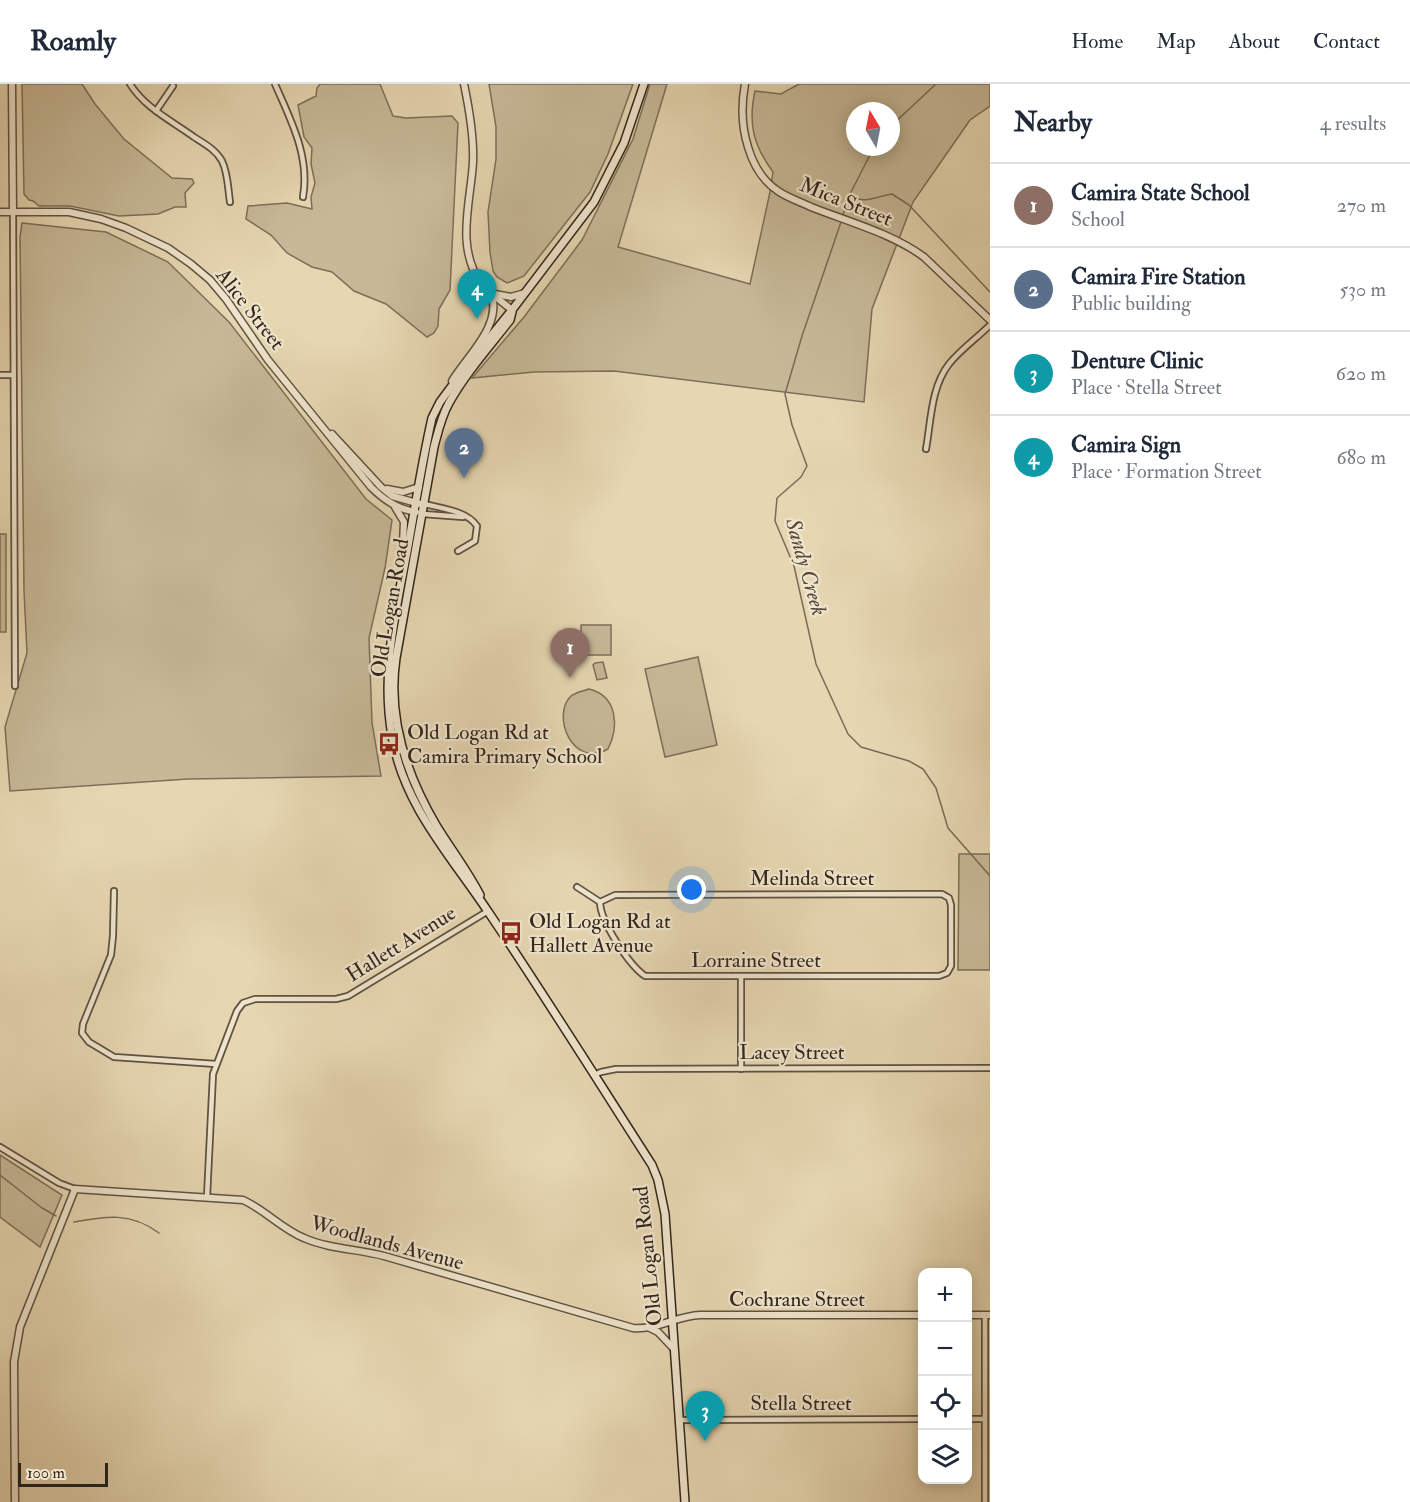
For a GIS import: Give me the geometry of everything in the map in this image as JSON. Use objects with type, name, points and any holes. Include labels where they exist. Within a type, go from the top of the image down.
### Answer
[{"type":"main road","points":[[512,310],[594,202],[624,143],[644,84]]},
{"type":"main road","name":"Old Logan Road","points":[[512,310],[440,402],[432,418],[402,575],[387,674],[394,748],[403,778],[422,816],[445,853],[488,911],[652,1165],[658,1180],[664,1214],[673,1320],[685,1502]]},
{"type":"main road","name":"Old Logan Road","points":[[488,911],[473,881],[415,787],[405,762],[393,693],[393,672],[434,447],[443,416],[449,402],[510,320],[512,310]]},
{"type":"street","points":[[12,84],[15,686]]},
{"type":"street","points":[[130,84],[156,111],[218,154],[226,172],[230,202]]},
{"type":"street","points":[[275,84],[301,147],[305,166],[303,197]]},
{"type":"street","points":[[464,84],[473,158],[466,231],[468,250],[478,277],[491,293],[512,310]]},
{"type":"street","name":"Mica Street","points":[[745,84],[741,105],[743,134],[752,161],[777,191],[912,248],[990,320]]},
{"type":"street","points":[[156,111],[173,86]]},
{"type":"street","name":"Alice Street","points":[[0,212],[69,212],[101,219],[126,228],[176,253],[210,280],[226,299],[268,360],[371,488],[393,505],[423,514]]},
{"type":"street","points":[[491,293],[511,297],[525,293]]},
{"type":"street","points":[[440,402],[460,368],[487,330],[495,311],[495,302],[491,293]]},
{"type":"street","points":[[926,449],[937,386],[943,373],[950,362],[990,325]]},
{"type":"street","points":[[0,375],[13,375]]},
{"type":"street","name":"Alice Street","points":[[319,421],[392,496],[424,504]]},
{"type":"street","points":[[381,487],[403,492],[419,487]]},
{"type":"street","points":[[424,504],[472,519],[477,526],[475,540],[458,551]]},
{"type":"street","name":"Old Logan Road","points":[[393,505],[404,522],[402,575]]},
{"type":"street","points":[[423,514],[466,517]]},
{"type":"street","points":[[577,887],[600,902]]},
{"type":"street","points":[[114,891],[111,955],[82,1024],[82,1033],[88,1042],[114,1057],[216,1064]]},
{"type":"street","name":"Melinda Street","points":[[600,902],[615,895],[942,894],[949,898],[951,905],[951,966],[947,973]]},
{"type":"street","name":"Lorraine Street","points":[[600,902],[603,917],[636,970],[645,976],[939,976],[947,973]]},
{"type":"street","name":"Hallett Avenue","points":[[207,1197],[212,1089],[216,1064],[237,1011],[243,1004],[255,999],[336,999],[348,996],[488,911]]},
{"type":"street","points":[[741,976],[741,1069]]},
{"type":"street","name":"Lacey Street","points":[[594,1076],[616,1069],[990,1068]]},
{"type":"street","name":"Woodlands Avenue","points":[[0,1147],[59,1183],[75,1189],[243,1200],[256,1206],[293,1233],[317,1243],[381,1255],[491,1289],[633,1328],[650,1328],[673,1320]]},
{"type":"street","points":[[15,1502],[14,1362],[16,1343],[20,1327],[75,1189]]},
{"type":"street","name":"Cochrane Street","points":[[673,1320],[700,1315],[918,1315]]},
{"type":"street","points":[[985,1502],[987,1315]]},
{"type":"street","points":[[650,1328],[658,1332],[675,1350]]},
{"type":"street","name":"Stella Street","points":[[680,1420],[918,1419]]},
{"type":"street","points":[[972,1419],[985,1419]]},
{"type":"shaded area","points":[[22,84],[82,84],[95,104],[124,139],[172,178],[192,179],[194,183],[185,193],[186,207],[175,207],[158,214],[119,216],[70,206],[39,206],[29,200],[24,194]]},
{"type":"shaded area","points":[[320,84],[380,84],[393,116],[406,118],[452,116],[458,123],[450,290],[439,309],[438,326],[434,333],[427,337],[386,304],[354,291],[332,272],[312,267],[287,253],[271,235],[246,219],[248,206],[287,203],[312,209],[311,197],[315,183],[311,164],[312,148],[304,137],[298,105],[316,96]]},
{"type":"shaded area","points":[[489,84],[633,84],[608,154],[590,192],[524,276],[507,283],[497,277],[493,271],[490,252],[488,212],[496,159],[496,127]]},
{"type":"shaded area","points":[[650,84],[667,84],[618,247],[750,284],[773,172],[757,143],[752,124],[755,91],[781,94],[799,84],[990,84],[990,106],[970,120],[913,202],[872,309],[864,402],[614,371],[534,372],[472,378],[524,317],[582,240],[633,139]]},
{"type":"shaded area","points":[[22,223],[106,232],[168,262],[229,322],[366,499],[392,520],[385,568],[369,638],[372,723],[381,776],[188,779],[10,791],[5,727],[27,653],[24,591],[20,237]]},
{"type":"shaded area","points":[[0,534],[6,534],[6,632],[0,632]]},
{"type":"shaded area","points":[[581,625],[611,625],[611,655],[581,655]]},
{"type":"shaded area","points":[[698,657],[717,745],[665,757],[645,669]]},
{"type":"shaded area","points":[[603,662],[607,678],[597,680],[593,665]]},
{"type":"shaded area","points":[[589,689],[606,698],[614,713],[614,731],[608,749],[595,753],[584,752],[575,746],[564,726],[565,705],[571,696]]},
{"type":"shaded area","points":[[959,854],[990,854],[990,970],[958,970]]},
{"type":"shaded area","points":[[0,1155],[62,1195],[40,1247],[0,1217]]},
{"type":"waterway","name":"Sandy Creek","points":[[900,118],[936,84]]},
{"type":"waterway","name":"Sandy Creek","points":[[842,218],[849,196],[869,156]]},
{"type":"waterway","points":[[849,196],[866,200],[892,194],[909,205],[990,292]]},
{"type":"waterway","name":"Sandy Creek","points":[[841,222],[785,394],[792,425],[807,466],[801,477],[777,498],[775,521],[794,566],[816,664],[848,734],[861,747],[909,761],[923,769],[936,788],[948,828],[990,876]]},
{"type":"waterway","points":[[0,1175],[42,1208],[56,1216]]},
{"type":"waterway","points":[[74,1222],[118,1217],[149,1226],[159,1233]]},
{"type":"place","name":"Camira Sign","points":[[477,319]]},
{"type":"place","name":"Camira Fire Station","points":[[464,478]]},
{"type":"place","name":"Camira State School","points":[[570,678]]},
{"type":"place","name":"Old Logan Rd at Camira Primary School","points":[[389,744]]},
{"type":"place","name":"Old Logan Rd at Hallett Avenue","points":[[511,933]]},
{"type":"place","name":"Denture Clinic","points":[[705,1441]]}]
